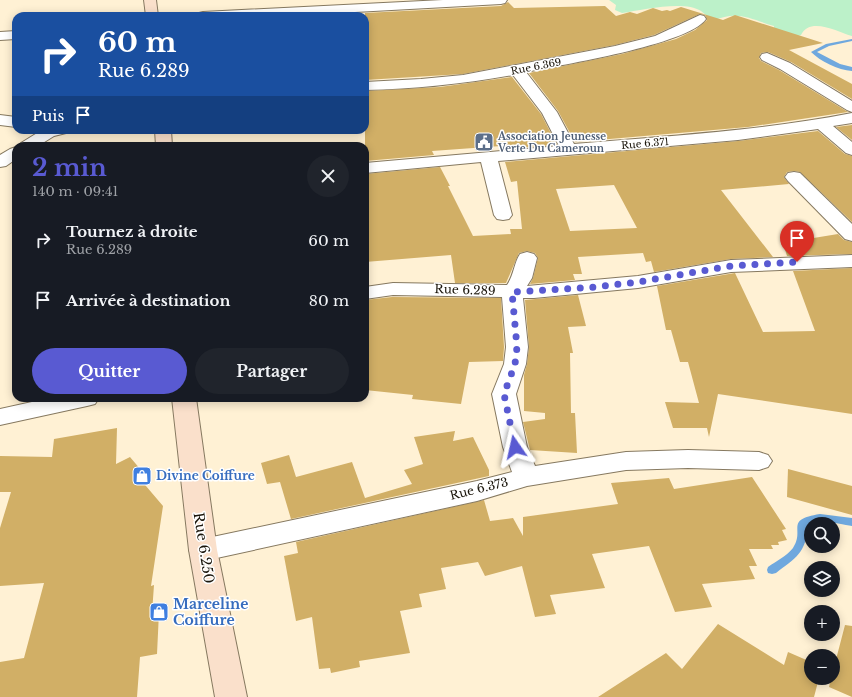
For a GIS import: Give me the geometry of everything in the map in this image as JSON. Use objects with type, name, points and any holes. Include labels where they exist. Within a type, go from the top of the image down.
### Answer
[{"type":"main road","points":[[150,0],[152,12]]},
{"type":"main road","name":"Rue 6.250","points":[[184,402],[203,550],[231,697]]},
{"type":"street","points":[[299,12],[502,0]]},
{"type":"street","name":"Rue 6.369","points":[[369,86],[442,82],[517,70],[648,42],[677,32],[700,19]]},
{"type":"street","points":[[0,36],[12,35]]},
{"type":"street","points":[[767,57],[785,66],[840,102],[852,107]]},
{"type":"street","points":[[517,70],[549,112],[569,150]]},
{"type":"street","name":"Rue 6.371","points":[[369,168],[694,139],[821,124],[852,118]]},
{"type":"street","points":[[0,120],[12,122]]},
{"type":"street","points":[[821,124],[852,150]]},
{"type":"street","points":[[34,142],[48,134]]},
{"type":"street","points":[[0,162],[12,154]]},
{"type":"street","points":[[488,156],[503,215]]},
{"type":"street","points":[[794,177],[852,235]]},
{"type":"street","points":[[526,258],[522,278],[512,292],[517,347],[515,364],[504,394],[515,447],[527,477]]},
{"type":"street","name":"Rue 6.289","points":[[369,293],[393,290],[450,288],[512,292],[565,290],[638,282],[731,266],[852,260]]},
{"type":"street","points":[[0,417],[68,402]]},
{"type":"street","name":"Rue 6.373","points":[[203,550],[477,491],[527,477],[626,461],[688,459],[759,461]]},
{"type":"green space","points":[[609,0],[852,0],[852,36],[825,27],[817,26],[805,29],[801,35],[794,37],[774,30],[774,26],[750,18],[729,16],[713,21],[701,11],[684,6],[651,8],[622,13],[615,10],[616,5]]},
{"type":"building","points":[[508,2],[514,8],[605,6],[616,16],[630,12],[637,14],[653,8],[662,11],[670,11],[681,7],[723,20],[735,15],[823,43],[789,50],[852,84],[852,99],[791,62],[768,52],[761,53],[759,58],[761,61],[779,70],[848,112],[748,127],[575,142],[558,111],[529,73],[622,54],[676,39],[695,30],[707,20],[705,15],[700,14],[654,35],[615,45],[463,74],[369,80],[369,13],[501,6]]},
{"type":"building","points":[[512,77],[541,114],[557,145],[502,149],[501,146],[432,151],[434,155],[369,161],[369,142],[365,142],[365,134],[369,134],[369,91],[440,87]]},
{"type":"building","points":[[852,125],[852,140],[836,127]]},
{"type":"building","points":[[818,131],[845,154],[852,156],[852,222],[800,172],[794,171],[787,172],[784,177],[789,184],[721,190],[773,257],[731,259],[654,272],[651,261],[646,262],[643,253],[578,257],[582,274],[573,274],[575,280],[530,284],[538,258],[535,253],[527,251],[519,253],[506,283],[455,283],[451,255],[369,262],[369,174],[440,167],[473,236],[511,234],[510,229],[522,229],[517,181],[511,182],[505,162],[738,141]],"holes":[[[614,185],[637,228],[570,231],[556,189]]]},
{"type":"building","points":[[838,234],[844,240],[852,242],[852,254],[787,256],[783,243]]},
{"type":"building","points":[[852,268],[852,414],[718,394],[709,437],[707,428],[673,428],[665,402],[699,403],[688,362],[680,362],[671,330],[666,330],[657,286],[735,273],[763,332],[815,331],[793,271]]},
{"type":"building","points":[[578,295],[586,326],[568,327],[573,353],[570,353],[571,413],[575,413],[577,453],[530,450],[523,422],[545,419],[545,413],[524,411],[524,375],[529,347],[525,300]]},
{"type":"building","points":[[392,297],[501,298],[504,347],[503,361],[469,362],[461,404],[412,399],[413,395],[369,390],[369,300]]},
{"type":"building","points":[[117,428],[116,464],[130,457],[146,476],[140,479],[163,506],[151,586],[154,585],[152,613],[159,612],[157,654],[140,657],[137,697],[0,697],[0,662],[24,658],[44,583],[0,586],[0,528],[11,492],[0,492],[0,456],[52,457],[54,439]]},
{"type":"building","points":[[455,431],[453,441],[473,437],[489,470],[489,476],[291,519],[280,482],[267,484],[261,463],[289,455],[296,477],[352,462],[365,498],[412,484],[404,470],[423,464],[414,437]]},
{"type":"building","points":[[788,469],[852,486],[852,515],[787,497]]},
{"type":"building","points":[[752,477],[786,529],[782,530],[787,540],[778,542],[779,545],[771,545],[773,549],[749,549],[757,566],[749,566],[755,579],[702,584],[712,607],[675,612],[649,546],[592,554],[605,588],[550,595],[556,614],[535,617],[522,566],[485,576],[478,562],[441,568],[446,589],[419,594],[422,607],[400,611],[410,653],[359,661],[360,667],[331,673],[330,668],[319,669],[312,617],[296,621],[284,556],[298,553],[296,542],[484,500],[490,521],[513,518],[523,536],[523,517],[618,504],[611,483],[669,478],[674,489]]},
{"type":"building","points":[[718,624],[784,665],[788,652],[804,659],[804,685],[817,685],[814,697],[598,697],[666,653],[682,669]]},
{"type":"building","points":[[845,625],[852,626],[852,697],[829,687],[829,685],[840,685],[840,649],[839,649]]},
{"type":"waterway","points":[[852,40],[828,45],[813,52],[826,60],[848,69],[852,69]]},
{"type":"waterway","points":[[772,570],[791,556],[798,548],[801,542],[802,525],[807,520],[820,518],[852,522]]},
{"type":"place","name":"Association Jeunesse Verte Du Cameroun","points":[[484,142]]},
{"type":"place","name":"Divine Coiffure","points":[[142,476]]},
{"type":"place","name":"Marceline Coiffure","points":[[159,612]]},
{"type":"route","points":[[515,447],[504,394],[515,364],[517,347],[512,292],[534,292],[595,287],[638,282],[688,272],[731,266],[797,262]]}]
